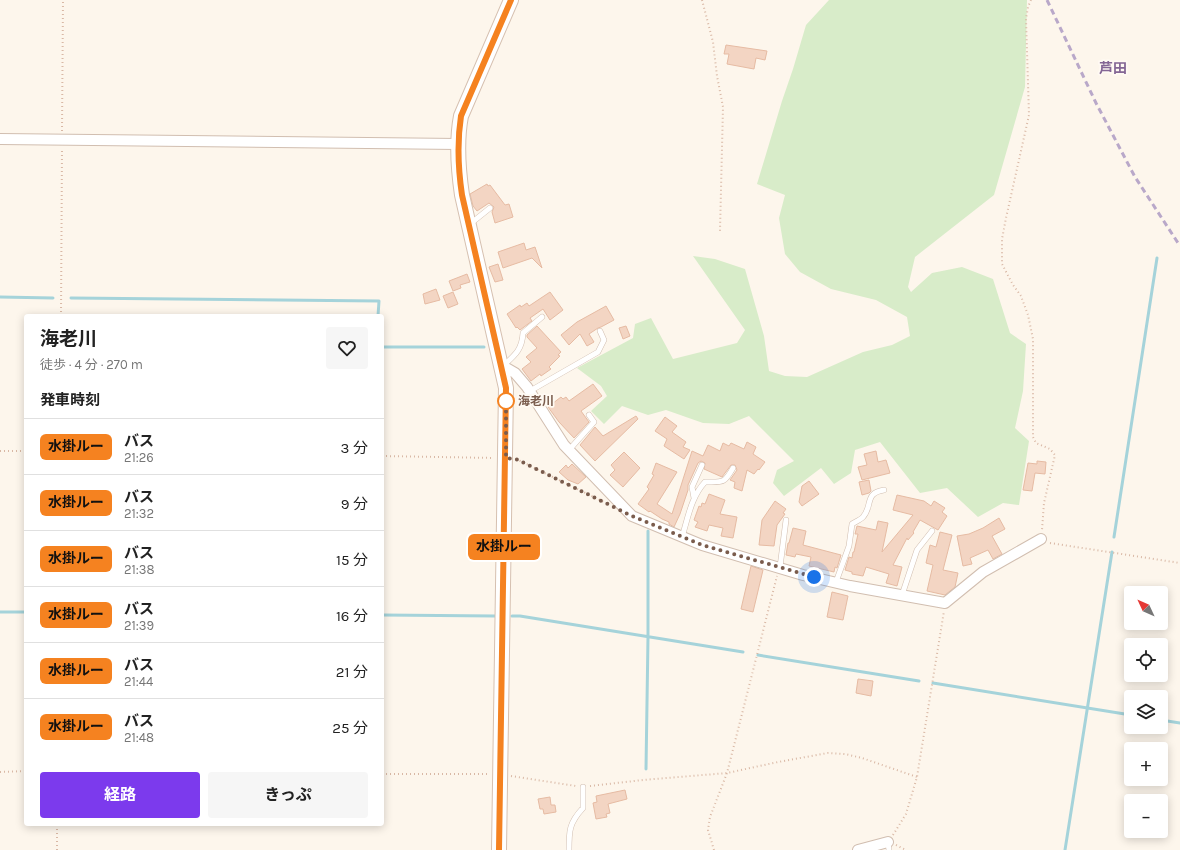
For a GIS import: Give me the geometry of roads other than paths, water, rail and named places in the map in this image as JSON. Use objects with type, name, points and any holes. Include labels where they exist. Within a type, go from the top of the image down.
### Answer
[{"type":"main road","points":[[498,850],[501,774],[506,388],[502,365],[468,225],[459,175],[458,133],[464,108],[511,0]]},
{"type":"street","points":[[0,139],[458,144]]},
{"type":"street","points":[[502,365],[515,373],[530,391],[564,445],[632,516],[702,545],[850,586],[946,603],[983,572],[1042,539]]},
{"type":"street","points":[[858,850],[889,846]]},
{"type":"lane","points":[[468,225],[490,208]]},
{"type":"lane","points":[[502,365],[518,351],[522,343],[523,334],[542,317]]},
{"type":"lane","points":[[530,391],[598,352],[604,340],[600,331]]},
{"type":"lane","points":[[569,450],[594,422],[589,415]]},
{"type":"lane","points":[[694,499],[692,487],[702,465]]},
{"type":"lane","points":[[682,537],[698,490],[705,482],[723,482],[727,479],[733,468]]},
{"type":"lane","points":[[836,582],[849,546],[852,524],[863,517],[868,508],[870,498],[876,491],[884,490]]},
{"type":"lane","points":[[780,567],[786,520]]},
{"type":"lane","points":[[902,595],[917,550],[932,531]]},
{"type":"lane","points":[[569,850],[569,832],[574,818],[583,808],[583,787]]},
{"type":"waterway","points":[[1114,537],[1157,258]]},
{"type":"waterway","points":[[0,297],[53,298]]},
{"type":"waterway","points":[[71,298],[379,301],[378,314]]},
{"type":"waterway","points":[[384,347],[484,347]]},
{"type":"waterway","points":[[646,769],[648,531]]},
{"type":"waterway","points":[[1065,850],[1112,552]]},
{"type":"waterway","points":[[0,612],[24,612]]},
{"type":"waterway","points":[[384,615],[495,616]]},
{"type":"waterway","points":[[512,616],[520,616],[743,652]]},
{"type":"waterway","points":[[758,655],[919,681]]},
{"type":"waterway","points":[[933,683],[1124,714]]},
{"type":"waterway","points":[[1168,721],[1180,723]]},
{"type":"railway","points":[[1047,0],[1096,103],[1135,177],[1180,246]]},
{"type":"place","name":"海老川","points":[[506,401]]},
{"type":"district","name":"芦田","points":[[1113,68]]}]
